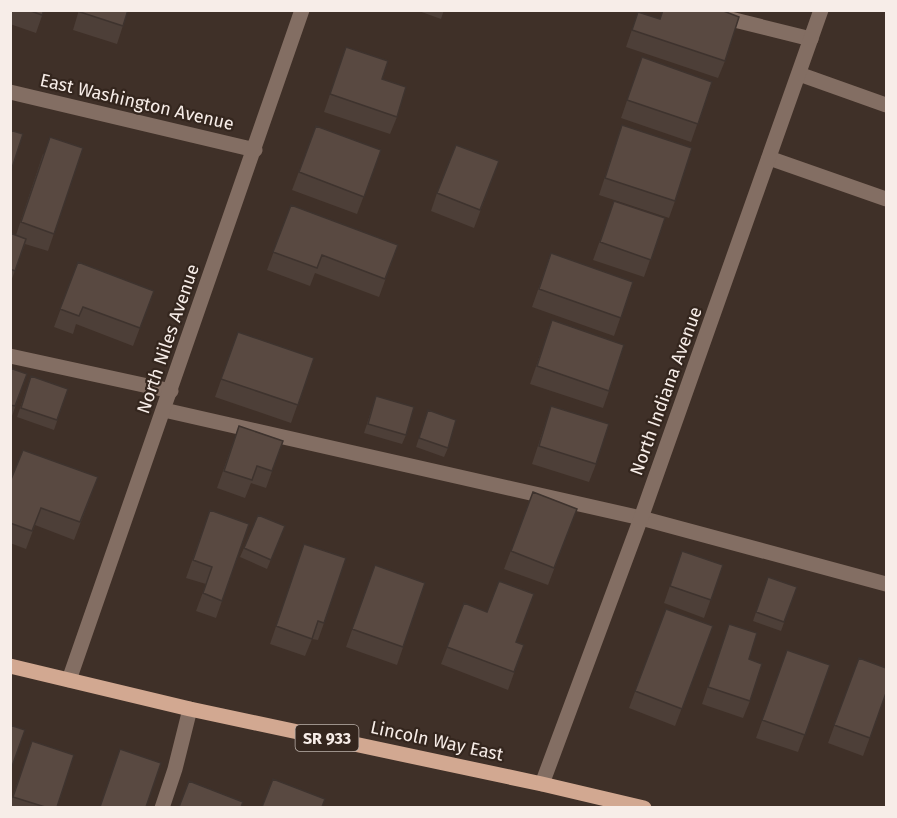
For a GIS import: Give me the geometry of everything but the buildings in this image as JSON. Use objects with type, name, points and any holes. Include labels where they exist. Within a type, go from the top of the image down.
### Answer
[{"type":"main road","name":"Lincoln Way East","points":[[10,666],[190,709],[644,807]]},
{"type":"street","name":"North Niles Avenue","points":[[69,680],[303,10]]},
{"type":"street","points":[[694,10],[811,39]]},
{"type":"street","name":"North Indiana Avenue","points":[[542,784],[641,518],[821,10]]},
{"type":"street","points":[[799,74],[886,105]]},
{"type":"street","name":"East Washington Avenue","points":[[10,92],[255,150]]},
{"type":"street","points":[[769,158],[886,199]]},
{"type":"street","points":[[10,356],[171,391]]},
{"type":"street","points":[[164,410],[641,518],[886,584]]},
{"type":"street","points":[[162,807],[175,769],[190,709]]}]
